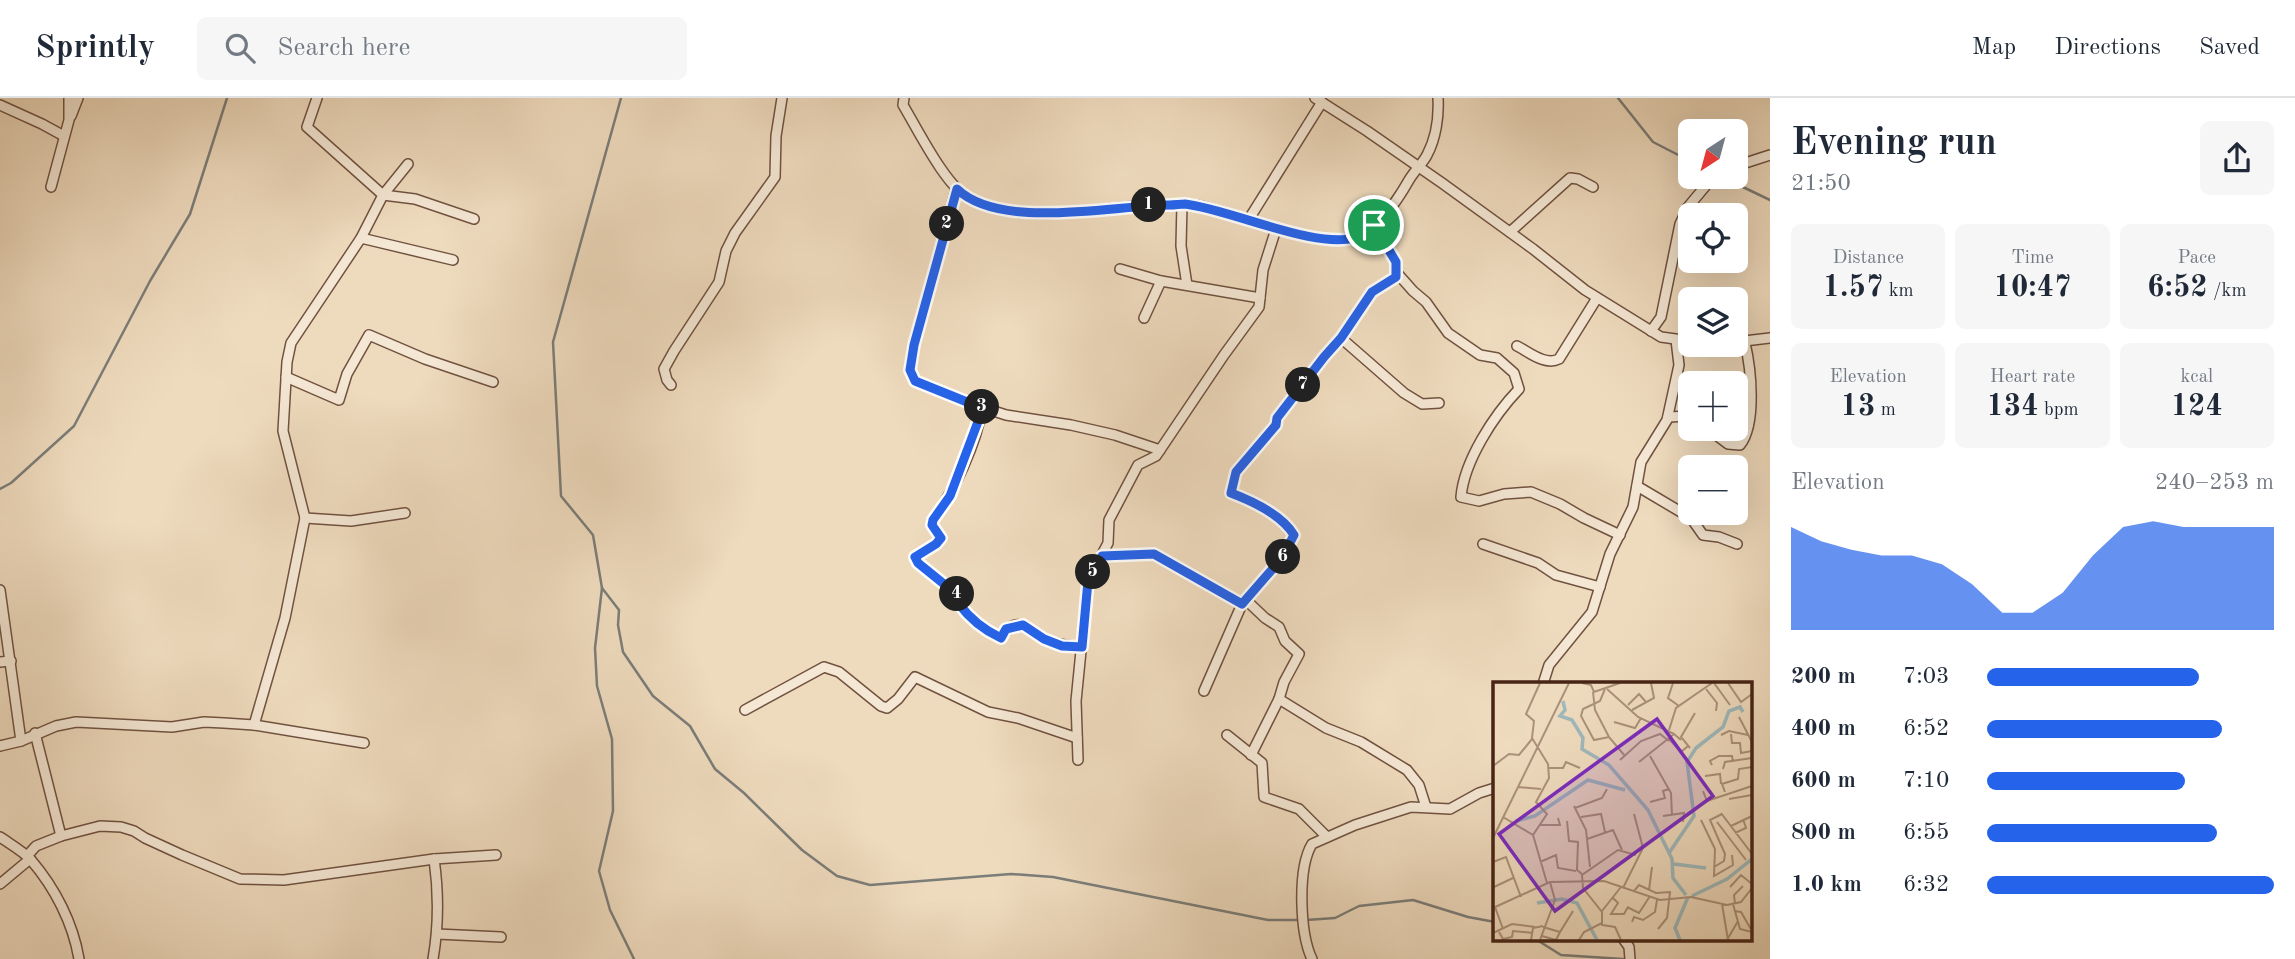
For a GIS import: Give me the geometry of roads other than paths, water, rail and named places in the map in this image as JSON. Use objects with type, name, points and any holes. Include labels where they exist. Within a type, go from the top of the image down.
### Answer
[{"type":"street","points":[[69,98],[69,120]]},
{"type":"street","points":[[51,187],[64,136],[78,98]]},
{"type":"street","points":[[317,98],[307,127],[383,195],[415,199],[474,219]]},
{"type":"street","points":[[671,385],[664,369],[719,282],[726,251],[735,233],[775,177],[776,136],[782,98]]},
{"type":"street","points":[[904,98],[903,106],[950,182],[971,199],[1011,211],[1080,213],[1155,204],[1182,204],[1212,209],[1276,229],[1336,240],[1358,236],[1374,225],[1394,203],[1432,145],[1438,98]]},
{"type":"street","points":[[1249,219],[1319,100],[1510,232],[1597,298],[1661,337],[1676,340],[1679,365],[1668,417],[1641,462],[1633,507],[1610,554],[1590,616],[1553,659],[1544,682]]},
{"type":"street","points":[[0,105],[64,136]]},
{"type":"street","points":[[1748,162],[1770,155]]},
{"type":"street","points":[[254,725],[285,618],[304,518],[283,431],[291,343],[361,238],[383,195],[408,164]]},
{"type":"street","points":[[1510,232],[1570,178],[1593,187]]},
{"type":"street","points":[[957,189],[914,345],[910,370],[915,381],[1006,415],[1071,425],[1115,435],[1160,450]]},
{"type":"street","points":[[1651,331],[1661,317],[1680,224],[1703,189]]},
{"type":"street","points":[[1182,204],[1181,246],[1187,285]]},
{"type":"street","points":[[1204,691],[1244,602],[1282,558],[1294,535],[1288,525],[1245,498],[1231,493],[1236,472],[1276,425],[1277,418],[1341,338],[1372,292],[1393,280],[1397,273],[1396,262],[1374,225]]},
{"type":"street","points":[[1078,760],[1076,701],[1088,581],[1108,543],[1110,520],[1138,465],[1156,456],[1259,307],[1263,270],[1276,229]]},
{"type":"street","points":[[361,238],[453,260]]},
{"type":"street","points":[[1120,270],[1161,281],[1260,298]]},
{"type":"street","points":[[1397,273],[1426,302],[1448,333],[1480,355],[1496,358],[1514,373],[1517,381],[1519,389],[1506,402],[1484,436],[1463,481],[1461,497],[1479,501],[1504,494],[1531,492],[1620,535]]},
{"type":"street","points":[[1144,318],[1161,281]]},
{"type":"street","points":[[1517,346],[1544,360],[1553,362],[1559,359],[1597,298]]},
{"type":"street","points":[[286,377],[339,400],[346,374],[369,335],[425,359],[494,382]]},
{"type":"street","points":[[1341,338],[1404,393],[1422,404],[1439,403]]},
{"type":"street","points":[[1748,341],[1770,338]]},
{"type":"street","points":[[1747,357],[1750,365],[1751,389],[1748,418]]},
{"type":"street","points":[[982,408],[954,487],[933,520],[932,525],[941,538],[915,557],[918,563],[960,597],[959,604],[967,615],[991,633],[1001,638],[1006,629],[1023,625],[1044,639],[1062,646],[1082,647]]},
{"type":"street","points":[[1668,417],[1678,417]]},
{"type":"street","points":[[1726,441],[1732,445],[1740,445],[1743,441]]},
{"type":"street","points":[[1637,486],[1691,518],[1703,535],[1719,537],[1737,544]]},
{"type":"street","points":[[304,518],[351,522],[405,513]]},
{"type":"street","points":[[1483,544],[1538,563],[1556,575],[1600,587]]},
{"type":"street","points":[[1102,556],[1154,554],[1244,602],[1279,627],[1285,641],[1300,654],[1284,682],[1279,699],[1251,755]]},
{"type":"street","points":[[0,590],[21,741]]},
{"type":"street","points":[[0,663],[11,661]]},
{"type":"street","points":[[745,710],[824,667],[839,672],[887,708],[898,699],[915,677],[988,712],[1018,718],[1077,738]]},
{"type":"street","points":[[1279,699],[1326,728],[1360,742],[1406,770],[1419,785],[1426,807]]},
{"type":"street","points":[[0,746],[76,722],[172,727],[204,722],[254,725],[364,743]]},
{"type":"street","points":[[35,733],[61,836]]},
{"type":"street","points":[[1227,735],[1262,763],[1265,797],[1299,809],[1327,837]]},
{"type":"street","points":[[1312,959],[1307,948],[1303,918],[1305,860],[1312,844],[1411,807],[1450,809],[1493,788]]},
{"type":"street","points":[[0,884],[29,858],[36,846],[100,826],[135,831],[145,838],[240,879],[284,880],[434,859],[495,855]]},
{"type":"street","points":[[0,836],[29,858],[61,903],[79,959]]},
{"type":"street","points":[[433,959],[439,892],[434,859]]},
{"type":"street","points":[[437,934],[500,937]]},
{"type":"street","points":[[1625,942],[1629,947],[1630,959]]},
{"type":"waterway","points":[[0,489],[11,483],[74,426],[150,281],[190,214],[227,98]]},
{"type":"waterway","points":[[621,98],[553,342],[561,496],[593,535],[602,588],[595,648],[597,686],[612,739],[613,811],[599,871],[610,910],[634,959]]},
{"type":"waterway","points":[[1618,98],[1653,142],[1678,155]]},
{"type":"waterway","points":[[1747,189],[1770,200]]},
{"type":"waterway","points":[[602,588],[619,610],[618,625],[623,652],[653,696],[690,726],[715,769],[744,793],[802,850],[837,876],[870,885],[1011,874],[1053,877],[1268,920],[1299,920]]},
{"type":"waterway","points":[[1306,920],[1335,918],[1359,906],[1413,900],[1493,922]]},
{"type":"waterway","points":[[1540,942],[1561,955],[1623,959]]}]
